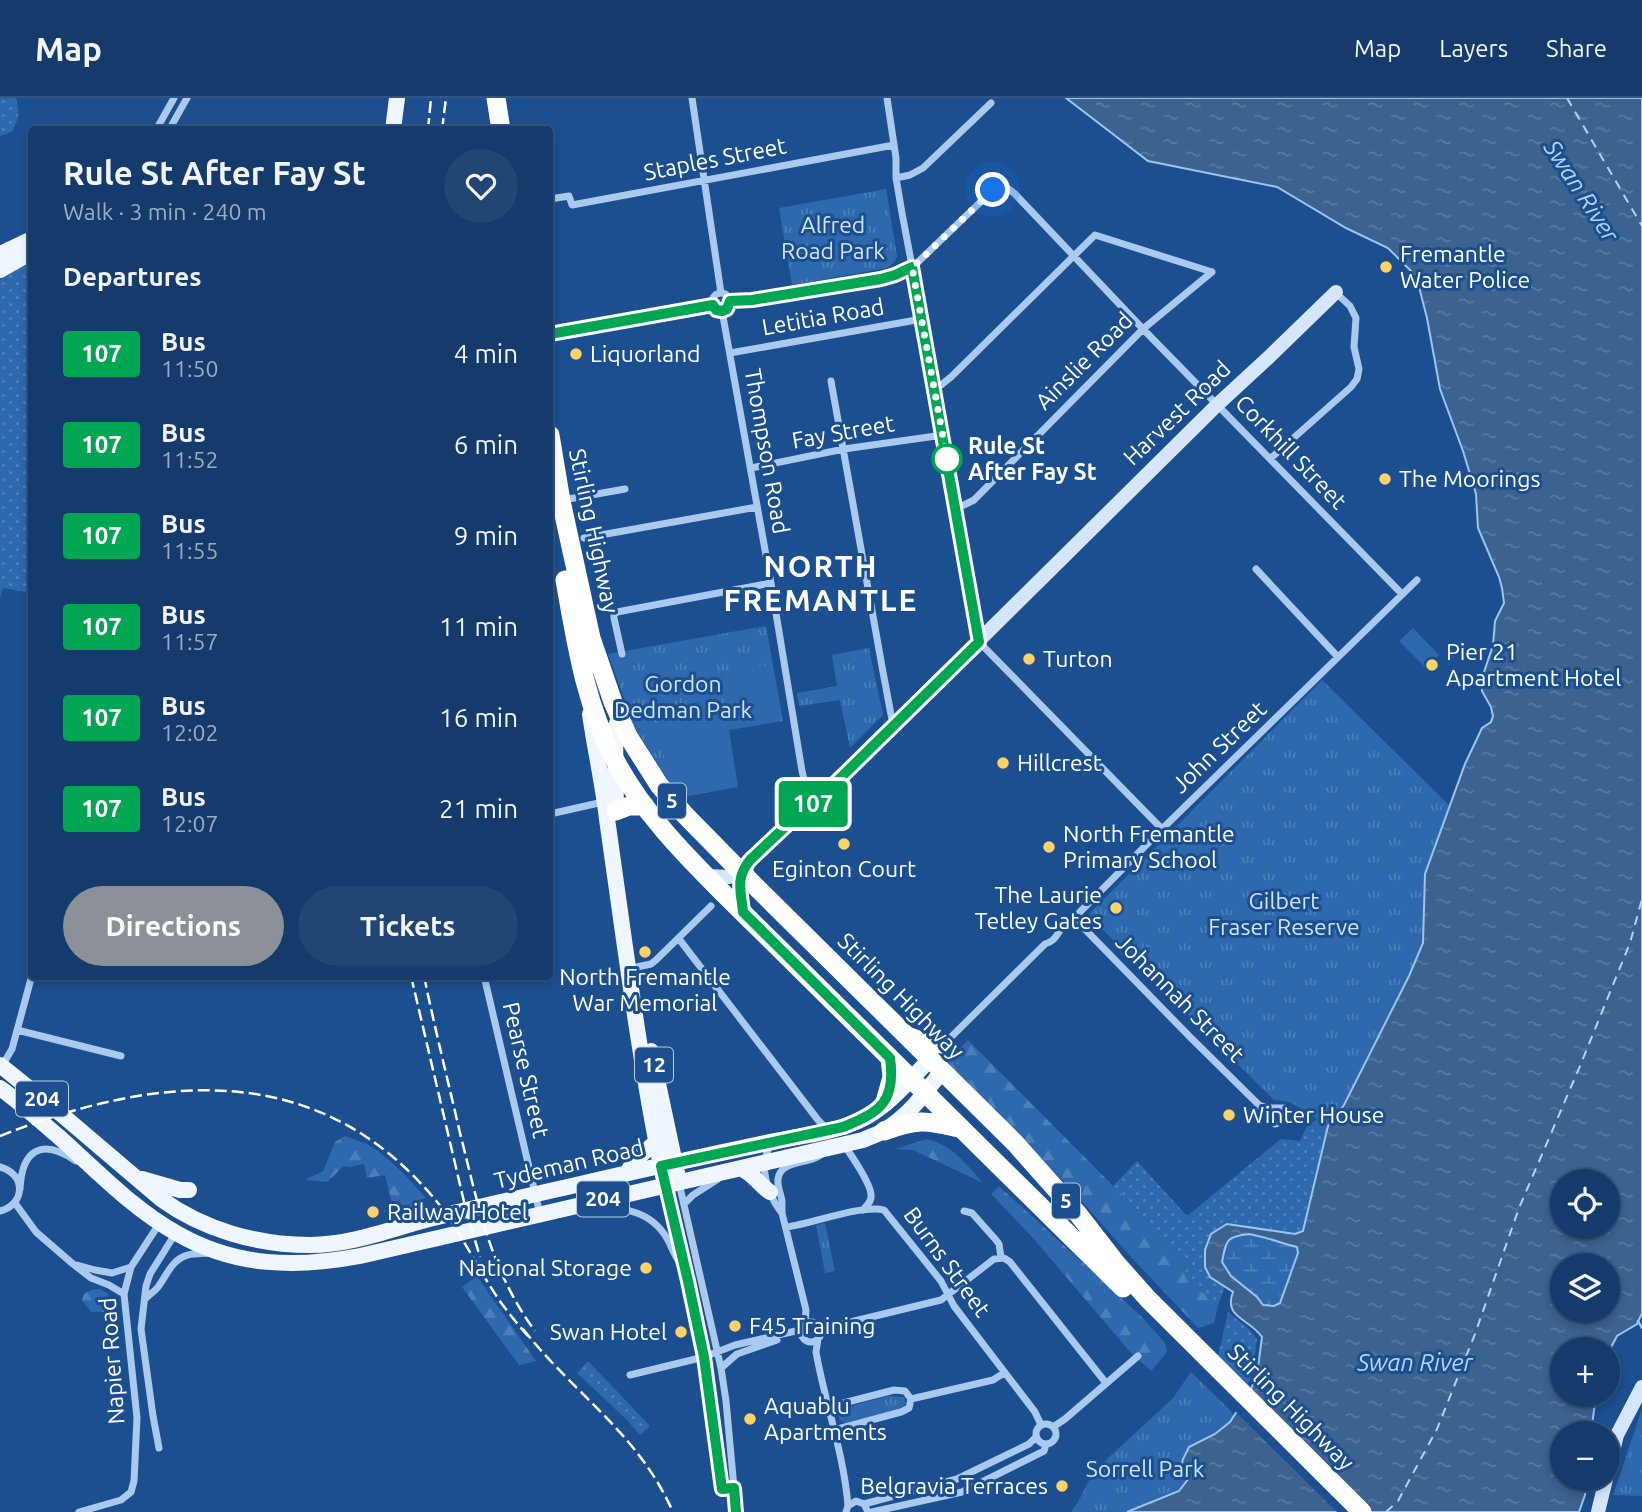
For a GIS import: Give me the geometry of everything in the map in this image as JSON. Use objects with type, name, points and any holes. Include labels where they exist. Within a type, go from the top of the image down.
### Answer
[{"type":"highway","points":[[487,98],[491,126]]},
{"type":"highway","points":[[496,98],[500,126]]},
{"type":"highway","name":"Stirling Highway","points":[[553,472],[578,650],[586,684],[597,720],[615,761],[645,806],[682,852],[960,1128],[1362,1512]]},
{"type":"highway","name":"Stirling Highway","points":[[555,497],[603,676],[641,760],[659,785],[742,873],[1015,1143],[1078,1214],[1180,1338],[1351,1512]]},
{"type":"highway","points":[[612,804],[645,806]]},
{"type":"highway","points":[[906,1036],[926,1043],[944,1044]]},
{"type":"highway","points":[[885,1102],[892,1076],[890,1058]]},
{"type":"highway","points":[[884,1131],[916,1121],[960,1128]]},
{"type":"main road","points":[[394,126],[397,98]]},
{"type":"main road","points":[[404,126],[407,98]]},
{"type":"main road","points":[[0,254],[28,241]]},
{"type":"main road","points":[[0,270],[28,255]]},
{"type":"main road","name":"12","points":[[586,684],[596,759],[612,804],[631,969],[656,1142],[668,1164]]},
{"type":"main road","name":"12","points":[[612,804],[615,731],[619,716]]},
{"type":"main road","name":"12","points":[[631,969],[672,1183]]},
{"type":"main road","name":"Tydeman Road","points":[[1,1067],[169,1205],[230,1233],[271,1242],[313,1245],[342,1242],[668,1164],[843,1127],[862,1120],[885,1102],[918,1086],[936,1065]]},
{"type":"main road","name":"Tydeman Road","points":[[0,1088],[135,1204],[176,1233],[218,1253],[270,1263],[305,1264],[335,1261],[449,1237],[672,1183],[844,1146],[884,1131],[900,1119],[916,1104],[918,1086]]},
{"type":"main road","points":[[627,1174],[635,1161],[656,1142]]},
{"type":"main road","points":[[735,1170],[752,1174],[770,1192]]},
{"type":"main road","points":[[133,1176],[180,1191],[190,1190]]},
{"type":"main road","points":[[176,1233],[186,1228],[240,1244],[271,1242]]},
{"type":"street","points":[[158,126],[174,98]]},
{"type":"street","points":[[171,126],[187,98]]},
{"type":"street","points":[[692,98],[721,293]]},
{"type":"street","points":[[887,98],[896,158],[896,178],[979,642],[1162,829]]},
{"type":"street","points":[[896,178],[923,168],[991,103]]},
{"type":"street","name":"Staples Street","points":[[553,199],[569,196],[572,205],[894,145]]},
{"type":"street","name":"Corkhill Street","points":[[912,267],[993,190],[1005,187],[1015,194],[1402,594]]},
{"type":"street","name":"Ainslie Road","points":[[955,506],[974,500],[1143,329],[1212,272],[1095,235],[1074,256]]},
{"type":"street","points":[[934,387],[951,377],[1074,256]]},
{"type":"street","points":[[730,301],[752,300],[881,279],[912,267]]},
{"type":"street","points":[[1271,458],[1357,379],[1359,369],[1354,347],[1356,318],[1350,306],[1336,292]]},
{"type":"street","name":"Harvest Road","points":[[742,873],[749,872],[757,865],[809,814],[813,804],[1053,566],[1217,404],[1336,292]]},
{"type":"street","points":[[721,293],[730,301]]},
{"type":"street","points":[[721,293],[714,297],[713,305],[716,310],[727,309],[730,301]]},
{"type":"street","points":[[553,333],[713,305]]},
{"type":"street","name":"Thompson Road","points":[[722,311],[802,771],[813,804]]},
{"type":"street","name":"Letitia Road","points":[[730,353],[922,319]]},
{"type":"street","points":[[831,381],[894,725]]},
{"type":"street","name":"Fay Street","points":[[751,468],[844,449],[943,435]]},
{"type":"street","points":[[555,497],[625,489]]},
{"type":"street","points":[[584,538],[757,507]]},
{"type":"street","points":[[1256,569],[1339,657]]},
{"type":"street","name":"John Street","points":[[936,1065],[944,1044],[1045,944],[1052,942],[1062,928],[1417,580]]},
{"type":"street","points":[[622,654],[614,618],[617,612],[771,583]]},
{"type":"street","points":[[553,814],[612,804]]},
{"type":"street","points":[[707,876],[729,877],[742,873],[739,888],[743,912]]},
{"type":"street","points":[[631,969],[654,962],[710,906]]},
{"type":"street","name":"Johannah Street","points":[[1074,918],[1259,1105]]},
{"type":"street","name":"Burns Street","points":[[679,939],[818,1120],[854,1158],[871,1193],[870,1202],[863,1210]]},
{"type":"street","points":[[1,1067],[12,1049],[31,980]]},
{"type":"street","name":"Pearse Street","points":[[485,980],[540,1214]]},
{"type":"street","points":[[18,1030],[121,1056]]},
{"type":"street","points":[[773,1141],[763,1164],[773,1201],[782,1213],[787,1227],[806,1310],[804,1333],[816,1352]]},
{"type":"street","points":[[0,1211],[15,1203],[19,1195],[21,1174],[28,1157],[37,1151],[49,1149],[74,1160],[114,1195],[135,1204]]},
{"type":"street","points":[[782,1213],[778,1180],[782,1170],[790,1165],[818,1159],[826,1150]]},
{"type":"street","points":[[0,1167],[14,1174],[20,1189]]},
{"type":"street","points":[[684,1204],[693,1195],[735,1170]]},
{"type":"street","name":"12","points":[[672,1183],[684,1204],[718,1352],[726,1401],[734,1488],[722,1489],[704,1357],[685,1269],[672,1183]]},
{"type":"street","points":[[15,1203],[36,1232],[73,1264],[91,1278],[124,1294]]},
{"type":"street","points":[[540,1214],[612,1208],[644,1215],[662,1230],[679,1263],[685,1269]]},
{"type":"street","name":"Burns Street","points":[[863,1210],[880,1208],[887,1212],[1035,1412],[1041,1425]]},
{"type":"street","points":[[787,1227],[863,1210]]},
{"type":"street","points":[[964,1211],[972,1213],[996,1240],[1001,1257]]},
{"type":"street","name":"Napier Road","points":[[79,1512],[121,1500],[131,1492],[137,1419],[124,1294],[131,1267],[160,1223]]},
{"type":"street","name":"Napier Road","points":[[159,1448],[141,1329],[150,1274],[176,1233]]},
{"type":"street","name":"Napier Road","points":[[146,1298],[158,1288],[172,1265],[183,1257],[218,1253]]},
{"type":"street","points":[[630,1375],[704,1357],[735,1345],[818,1330],[941,1300],[994,1259],[1001,1257],[1010,1262],[1106,1383]]},
{"type":"street","points":[[73,1264],[112,1273],[131,1267]]},
{"type":"street","points":[[806,1310],[818,1330],[816,1352],[846,1486],[847,1509]]},
{"type":"street","points":[[721,1368],[741,1352],[818,1330]]},
{"type":"street","points":[[1053,1427],[1138,1356]]},
{"type":"street","points":[[911,1399],[993,1380],[1004,1373]]},
{"type":"street","points":[[1619,1421],[1642,1379]]},
{"type":"street","points":[[1620,1430],[1642,1387]]},
{"type":"street","points":[[828,1407],[894,1390],[905,1391],[911,1399],[909,1408],[901,1412],[834,1430]]},
{"type":"street","points":[[137,1419],[153,1416]]},
{"type":"street","points":[[1048,1424],[1053,1427],[1056,1437],[1051,1443],[1040,1442],[1036,1437],[1036,1430],[1041,1425],[1048,1424]]},
{"type":"street","points":[[847,1509],[856,1501],[862,1503],[957,1479],[1029,1444],[1036,1437]]},
{"type":"street","points":[[846,1486],[870,1512],[962,1492],[1044,1451],[1046,1444]]},
{"type":"street","points":[[1596,1512],[1599,1491]]},
{"type":"street","points":[[1596,1512],[1602,1491]]},
{"type":"green space","points":[[0,98],[16,98],[18,112],[12,132],[0,136]]},
{"type":"green space","name":"Alfred Road Park","points":[[886,189],[897,256],[894,263],[888,268],[792,285],[779,208]]},
{"type":"green space","points":[[28,262],[28,592],[3,588],[0,597],[0,279]]},
{"type":"green space","name":"Gordon Dedman Park","points":[[766,626],[783,721],[729,730],[738,787],[678,798],[634,726],[608,654]]},
{"type":"green space","points":[[1413,628],[1439,655],[1426,668],[1399,641]]},
{"type":"green space","points":[[869,648],[883,715],[850,748],[840,700],[799,706],[797,693],[837,686],[832,655]]},
{"type":"green space","points":[[772,664],[781,720],[729,728],[720,673]]},
{"type":"green space","name":"Gilbert Fraser Reserve","points":[[1322,680],[1450,806],[1425,874],[1423,943],[1344,1105],[1328,1126],[1290,1102],[1274,1100],[1088,915]]},
{"type":"green space","points":[[725,713],[737,786],[678,797],[668,775],[657,722]]},
{"type":"green space","points":[[968,1040],[1186,1259],[1185,1277],[1218,1306],[1214,1323],[1198,1328],[1070,1188],[945,1064]]},
{"type":"green space","points":[[1323,1117],[1328,1126],[1303,1231],[1296,1234],[1227,1224],[1210,1277],[1225,1286],[1218,1306],[1185,1277],[1186,1259],[1113,1186],[1137,1161],[1187,1216],[1281,1139],[1300,1141],[1308,1124]]},
{"type":"green space","points":[[345,1136],[367,1144],[398,1169],[426,1198],[418,1202],[421,1211],[404,1218],[399,1202],[392,1204],[385,1175],[367,1178],[364,1164],[344,1166],[327,1182],[305,1180],[323,1171],[335,1142]]},
{"type":"green space","points":[[927,1139],[952,1151],[983,1183],[913,1150],[895,1149]]},
{"type":"green space","points":[[999,1186],[1143,1318],[1165,1343],[1167,1352],[1151,1371],[1130,1352],[1033,1238],[991,1194]]},
{"type":"green space","points":[[825,1223],[835,1271],[825,1273],[816,1225]]},
{"type":"green space","points":[[1249,1234],[1297,1247],[1298,1252],[1280,1303],[1274,1306],[1263,1305],[1231,1276],[1222,1262],[1228,1241],[1236,1236]]},
{"type":"green space","points":[[477,1276],[536,1361],[519,1365],[462,1287]]},
{"type":"green space","points":[[100,1289],[108,1294],[108,1311],[91,1312],[82,1300],[84,1294]]},
{"type":"green space","points":[[1228,1312],[1257,1339],[1253,1370],[1248,1384],[1218,1356]]},
{"type":"green space","points":[[588,1361],[650,1426],[640,1435],[577,1373]]},
{"type":"green space","name":"Sorrell Park","points":[[1191,1372],[1234,1416],[1220,1430],[1203,1439],[1189,1478],[1179,1491],[1127,1512],[1071,1512],[1094,1471],[1173,1398]]},
{"type":"green space","points":[[888,1396],[904,1397],[906,1404],[897,1410],[845,1423],[839,1419],[840,1409]]},
{"type":"green space","points":[[1642,1409],[1642,1496],[1613,1495],[1614,1491],[1620,1491],[1620,1474]]},
{"type":"water","name":"Swan River","points":[[1066,98],[1642,98],[1642,1313],[1637,1324],[1616,1337],[1550,1337],[1550,1407],[1594,1407],[1593,1421],[1550,1421],[1550,1491],[1585,1491],[1579,1512],[1127,1512],[1179,1491],[1189,1478],[1189,1474],[1181,1467],[1189,1447],[1215,1434],[1230,1422],[1251,1389],[1257,1375],[1262,1337],[1234,1313],[1231,1307],[1233,1292],[1210,1277],[1205,1267],[1205,1250],[1211,1234],[1227,1224],[1295,1234],[1303,1231],[1328,1126],[1344,1105],[1423,943],[1425,874],[1465,764],[1482,728],[1491,722],[1493,716],[1482,691],[1481,681],[1493,645],[1495,621],[1504,603],[1502,588],[1478,528],[1476,494],[1440,389],[1419,287],[1422,282],[1388,248],[1346,228],[1277,187],[1148,161]],"holes":[[[1249,1234],[1297,1247],[1298,1253],[1280,1303],[1274,1306],[1263,1305],[1231,1276],[1222,1262],[1228,1241]]]},
{"type":"pier","points":[[1247,1390],[1370,1512],[1337,1512],[1234,1410]]},
{"type":"waterway","points":[[1638,1321],[1642,1328]]},
{"type":"ferry route","points":[[1567,98],[1642,226]]},
{"type":"ferry route","points":[[1386,1512],[1398,1501],[1437,1429],[1475,1334],[1519,1208],[1630,943],[1642,899]]},
{"type":"railway","points":[[428,126],[431,98]]},
{"type":"railway","points":[[442,126],[446,98]]},
{"type":"railway","points":[[412,980],[465,1206],[480,1257]]},
{"type":"railway","points":[[425,980],[487,1236],[507,1284],[535,1331]]},
{"type":"railway","points":[[0,1136],[58,1115],[116,1100],[173,1092],[230,1091],[284,1100],[337,1120],[387,1152],[433,1197],[499,1299],[528,1336]]},
{"type":"railway","points":[[523,1329],[624,1437],[659,1484],[673,1512]]},
{"type":"bus line","name":"107","points":[[553,333],[713,305],[716,310],[722,311],[727,309],[730,301],[752,300],[881,279],[912,267],[979,642],[827,791],[750,860],[739,880],[743,912],[890,1058],[892,1076],[885,1102],[862,1120],[843,1127],[661,1166],[704,1357],[722,1489],[734,1488],[736,1512]]},
{"type":"place","name":"Fremantle Water Police","points":[[1386,267]]},
{"type":"place","name":"Liquorland","points":[[576,354]]},
{"type":"place","name":"Rule St After Fay St","points":[[947,459]]},
{"type":"place","name":"The Moorings","points":[[1385,479]]},
{"type":"place","name":"Turton","points":[[1029,659]]},
{"type":"place","name":"Pier 21 Apartment Hotel","points":[[1432,665]]},
{"type":"place","name":"Hillcrest","points":[[1003,763]]},
{"type":"place","name":"Eginton Court","points":[[844,844]]},
{"type":"place","name":"North Fremantle Primary School","points":[[1049,847]]},
{"type":"place","name":"The Laurie Tetley Gates","points":[[1116,908]]},
{"type":"place","name":"North Fremantle War Memorial","points":[[645,952]]},
{"type":"place","name":"Winter House","points":[[1229,1115]]},
{"type":"place","name":"Railway Hotel","points":[[373,1212]]},
{"type":"place","name":"National Storage","points":[[646,1268]]},
{"type":"place","name":"F45 Training","points":[[735,1326]]},
{"type":"place","name":"Swan Hotel","points":[[681,1332]]},
{"type":"place","name":"Aquablu Apartments","points":[[750,1419]]},
{"type":"place","name":"Belgravia Terraces","points":[[1062,1486]]},
{"type":"district","name":"NORTH FREMANTLE","points":[[821,584]]},
{"type":"route","points":[[947,459],[912,267],[993,190]]}]
